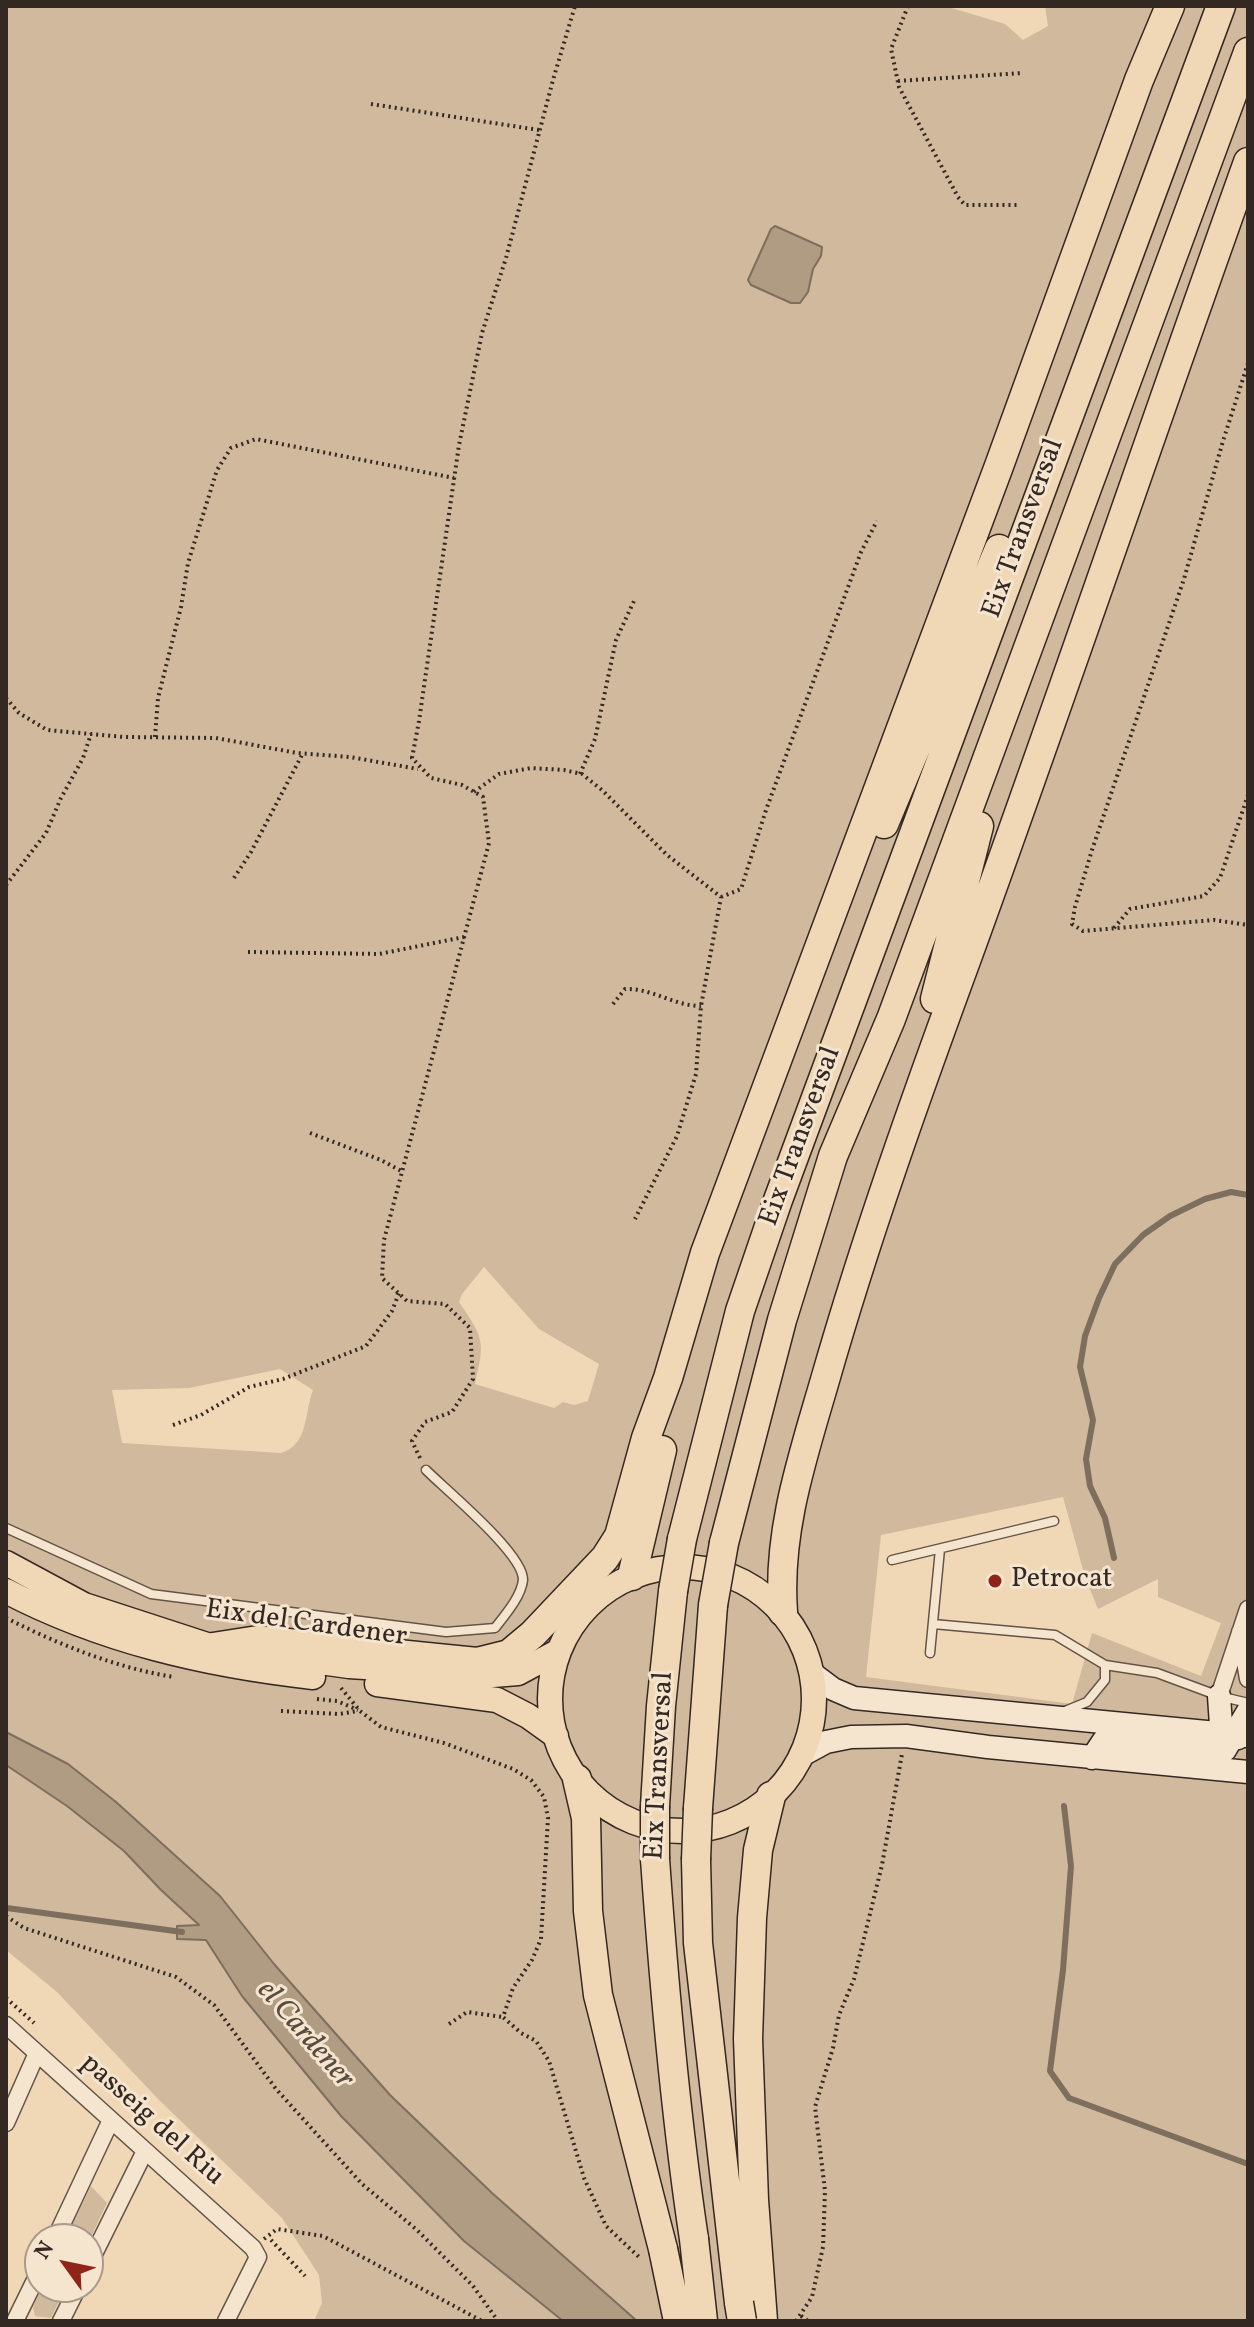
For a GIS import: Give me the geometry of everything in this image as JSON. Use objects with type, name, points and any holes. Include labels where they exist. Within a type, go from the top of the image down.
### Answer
[{"type":"highway","points":[[213,1647],[258,1640],[477,1662],[509,1654],[533,1634],[605,1558],[619,1536],[646,1438],[668,1378],[705,1253],[999,466],[1139,80],[1170,6]]},
{"type":"highway","name":"Eix Transversal","points":[[703,2321],[682,2162],[655,1859],[661,1706],[673,1591],[682,1539],[740,1311],[778,1200],[1221,6]]},
{"type":"highway","name":"Eix Transversal","points":[[752,2312],[698,1943],[698,1808],[713,1605],[724,1543],[782,1320],[833,1156],[891,1019],[1248,52]]},
{"type":"highway","points":[[783,1612],[783,1547],[798,1475],[835,1344],[897,1151],[1248,162]]},
{"type":"highway","points":[[748,1135],[931,716],[1001,545],[1072,401]]},
{"type":"highway","points":[[897,1151],[1015,682]]},
{"type":"highway","points":[[632,1576],[667,1431],[668,1378]]},
{"type":"highway","points":[[577,1779],[586,1818],[588,1911],[598,1995],[658,2257],[678,2321]]},
{"type":"highway","points":[[752,2312],[754,2200],[748,2039],[752,1918],[757,1864],[771,1796]]},
{"type":"main road","name":"Eix del Cardener","points":[[6,1563],[84,1605],[213,1647],[349,1666],[493,1675],[518,1673],[559,1651]]},
{"type":"main road","points":[[678,1566],[717,1571],[753,1586],[783,1612],[800,1638],[813,1674],[814,1715],[802,1755],[787,1780],[753,1811],[724,1824],[694,1830],[670,1830],[640,1824],[618,1815],[577,1779],[562,1754],[556,1736],[550,1701],[552,1679],[559,1651],[573,1625],[607,1590],[632,1576],[678,1566]]},
{"type":"main road","name":"Eix del Cardener","points":[[6,1591],[53,1615],[136,1645],[203,1661],[497,1700],[528,1716],[556,1736]]},
{"type":"main road","points":[[813,1674],[833,1689],[854,1698],[1244,1740]]},
{"type":"main road","points":[[1219,1696],[1221,1725],[1244,1740]]},
{"type":"main road","points":[[1244,1740],[1248,1711]]},
{"type":"main road","points":[[802,1755],[826,1742],[851,1737],[906,1736],[1092,1758],[1248,1772]]},
{"type":"main road","points":[[1092,1758],[1104,1740],[1214,1752],[1244,1740]]},
{"type":"street","points":[[1219,1696],[1248,1609]]},
{"type":"street","points":[[1240,1631],[1248,1679]]},
{"type":"street","name":"passeig del Riu","points":[[6,2025],[255,2252]]},
{"type":"street","points":[[6,2123],[37,2053]]},
{"type":"street","points":[[63,2223],[111,2120]]},
{"type":"street","points":[[104,2234],[145,2151]]},
{"type":"street","points":[[226,2321],[255,2252]]},
{"type":"street","points":[[15,2321],[24,2303]]},
{"type":"street","points":[[61,2321],[70,2303]]},
{"type":"lane","points":[[6,1528],[151,1594],[446,1632],[495,1628],[511,1608],[523,1580],[517,1561],[505,1545],[426,1470]]},
{"type":"lane","points":[[892,1560],[1054,1521]]},
{"type":"lane","points":[[930,1653],[940,1549]]},
{"type":"lane","points":[[933,1624],[1055,1635],[1105,1665],[1157,1673],[1219,1696],[1248,1703]]},
{"type":"lane","points":[[1049,1718],[1087,1702],[1105,1680],[1105,1665]]},
{"type":"path","points":[[426,1470],[412,1441],[425,1422],[452,1412],[473,1379],[470,1328],[445,1304],[407,1301],[382,1278],[384,1240],[489,843],[483,797],[462,785],[431,778],[420,770],[412,758],[454,478],[482,333],[506,258],[575,6]]},
{"type":"path","points":[[908,6],[891,49],[898,81],[950,183],[965,205],[1017,205]]},
{"type":"path","points":[[898,81],[1022,73]]},
{"type":"path","points":[[371,104],[539,130]]},
{"type":"path","points":[[1248,363],[1184,579],[1072,924],[1083,931],[1214,920],[1248,925]]},
{"type":"path","points":[[155,737],[158,698],[181,607],[188,563],[217,470],[225,454],[239,444],[256,439],[454,478]]},
{"type":"path","points":[[721,897],[741,889],[766,810],[861,552],[877,521]]},
{"type":"path","points":[[580,774],[595,739],[616,640],[634,601]]},
{"type":"path","points":[[6,698],[19,713],[47,730],[216,738],[420,770]]},
{"type":"path","points":[[6,885],[46,833],[83,758],[91,734]]},
{"type":"path","points":[[234,878],[303,753]]},
{"type":"path","points":[[474,792],[499,774],[531,768],[580,774],[602,790],[667,855],[721,897]]},
{"type":"path","points":[[1114,928],[1130,909],[1204,896],[1220,878],[1248,795]]},
{"type":"path","points":[[635,1219],[677,1136],[696,1074],[701,1006],[721,897]]},
{"type":"path","points":[[248,952],[379,954],[464,937]]},
{"type":"path","points":[[613,1004],[625,989],[638,989],[685,1006],[701,1006]]},
{"type":"path","points":[[310,1133],[381,1160],[403,1172]]},
{"type":"path","points":[[173,1425],[201,1415],[249,1387],[283,1379],[366,1346],[392,1311],[399,1293]]},
{"type":"path","points":[[334,1679],[360,1711],[381,1727],[444,1743],[513,1769],[531,1780],[544,1797],[548,1818],[545,1913],[541,1939],[532,1960],[513,1988],[503,2017]]},
{"type":"path","points":[[281,1711],[339,1714],[360,1711]]},
{"type":"path","points":[[808,2321],[798,2319],[812,2297],[823,2247],[825,2191],[815,2107],[833,2048],[839,2015],[854,1979],[875,1893],[906,1736]]},
{"type":"path","points":[[6,1916],[24,1928],[176,1977],[214,2005],[276,2089],[362,2184],[417,2230],[473,2286],[498,2321]]},
{"type":"path","points":[[449,2024],[467,2012],[503,2017],[536,2041],[549,2061],[584,2178],[606,2226],[638,2258],[658,2257]]},
{"type":"path","points":[[255,2252],[277,2229],[323,2236],[482,2321]]},
{"type":"shaded area","points":[[6,6],[945,6],[1005,24],[1023,40],[1048,26],[1045,6],[1248,6],[1248,2321],[637,2321],[492,2193],[390,2095],[274,1964],[220,1896],[116,1802],[68,1764],[6,1732]],"holes":[[[484,1267],[539,1329],[599,1364],[588,1401],[574,1405],[563,1402],[554,1408],[475,1384],[480,1340],[459,1302]],[[280,1369],[313,1390],[297,1443],[281,1453],[122,1443],[112,1390],[189,1388]],[[1063,1497],[1085,1577],[1098,1609],[1158,1579],[1158,1597],[1221,1623],[1201,1676],[1092,1633],[1072,1704],[866,1677],[881,1535]]]},
{"type":"shaded area","points":[[6,1765],[100,1829],[201,1926],[177,1926],[206,1939],[242,1996],[341,2116],[464,2241],[563,2321],[314,2321],[322,2303],[319,2275],[282,2218],[160,2101],[57,1992],[6,1950]]},
{"type":"shaded area","points":[[91,2186],[107,2203],[98,2223],[73,2223]]},
{"type":"shaded area","points":[[35,2303],[58,2303],[51,2318],[35,2316]]},
{"type":"water","points":[[775,226],[822,247],[808,292],[800,303],[791,303],[751,285],[748,280]]},
{"type":"water","name":"el Cardener","points":[[6,1732],[68,1764],[116,1802],[220,1896],[274,1964],[390,2095],[492,2193],[637,2321],[563,2321],[464,2241],[341,2116],[242,1996],[206,1940],[177,1939],[177,1926],[199,1925],[124,1851],[67,1806],[6,1765]]},
{"type":"waterway","points":[[1114,1558],[1105,1518],[1090,1486],[1086,1459],[1093,1420],[1080,1367],[1085,1336],[1099,1298],[1115,1264],[1143,1235],[1170,1216],[1205,1199],[1231,1192],[1248,1195]]},
{"type":"waterway","points":[[1064,1806],[1071,1866],[1063,1970],[1050,2071],[1069,2098],[1248,2164]]},
{"type":"waterway","points":[[7,1908],[182,1932]]},
{"type":"place","name":"Petrocat","points":[[995,1581]]}]
